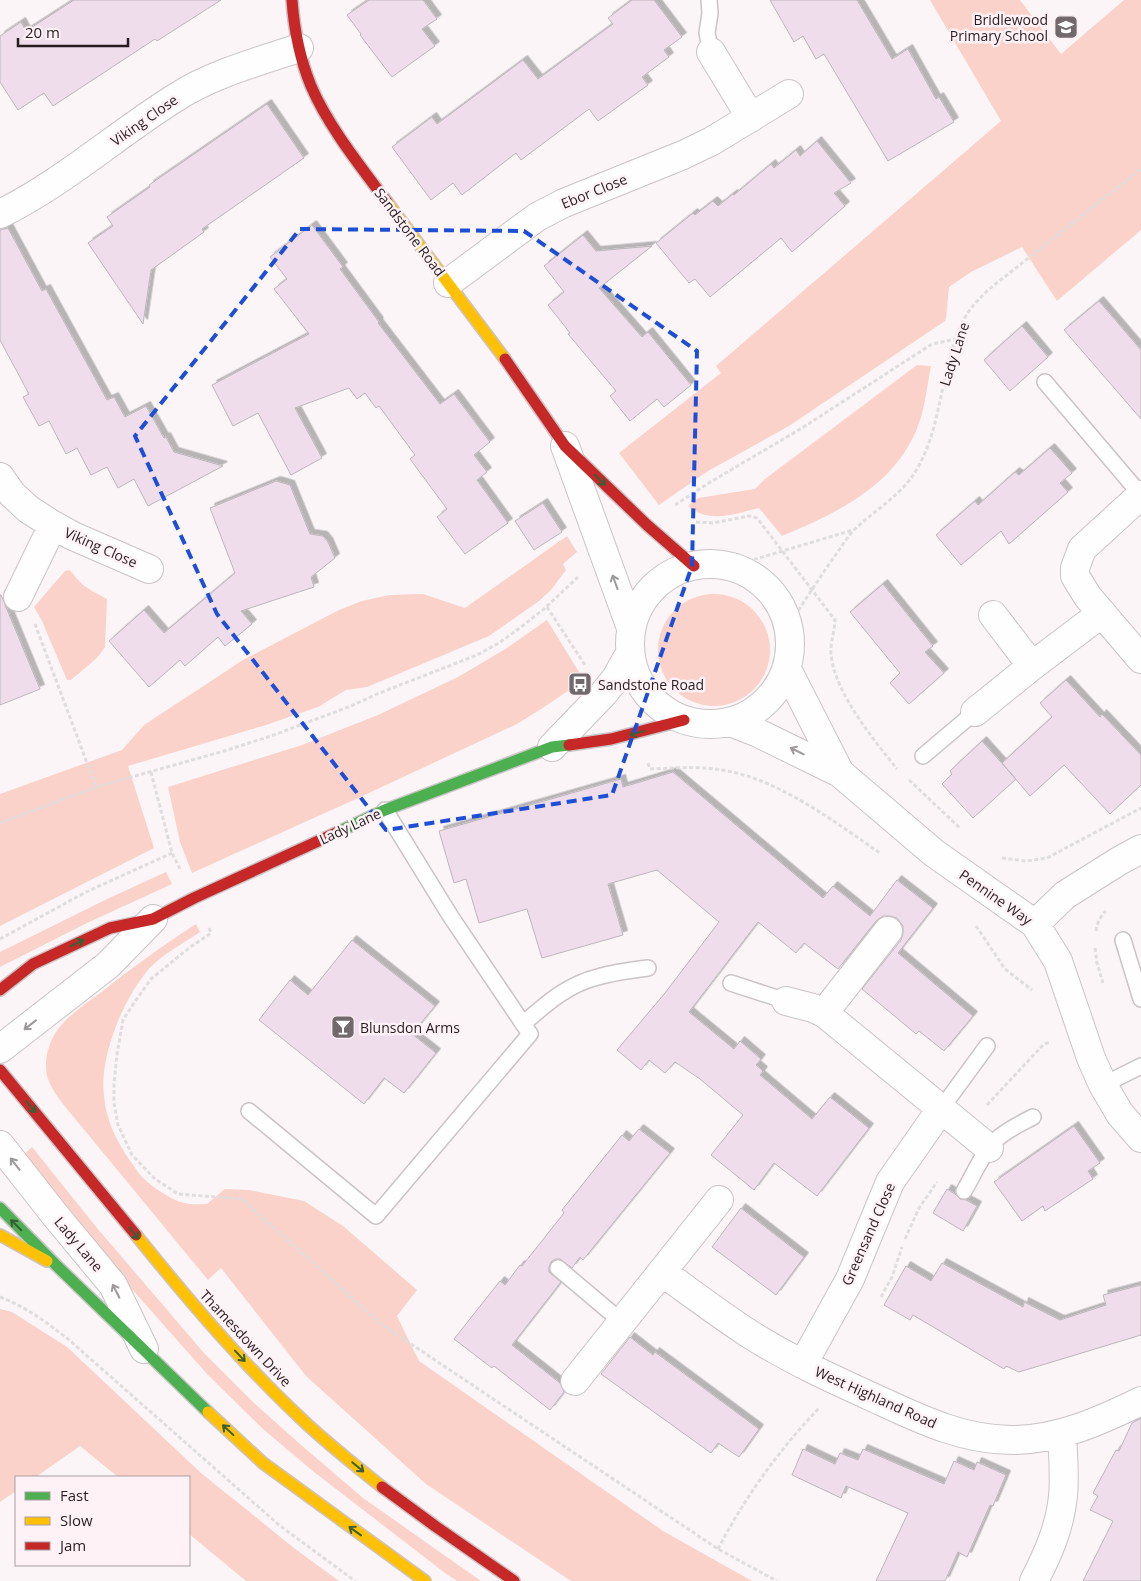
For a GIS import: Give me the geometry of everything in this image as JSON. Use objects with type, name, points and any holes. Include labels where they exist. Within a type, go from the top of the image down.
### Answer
[{"type":"street","name":"Sandstone Road","points":[[292,0],[299,48],[311,86],[334,128],[504,358],[565,446],[694,566]]},
{"type":"street","name":"Viking Close","points":[[0,214],[83,162],[176,97],[208,80],[299,48]]},
{"type":"street","points":[[711,52],[751,118]]},
{"type":"street","name":"Ebor Close","points":[[448,282],[537,217],[564,203],[684,155],[712,141],[789,94]]},
{"type":"street","name":"Sandstone Road","points":[[565,446],[605,556],[631,640]]},
{"type":"street","name":"Viking Close","points":[[0,477],[12,494],[28,509],[53,525],[73,536],[149,569]]},
{"type":"street","points":[[1141,495],[1082,549],[1074,568],[1075,576],[1080,586],[1141,659]]},
{"type":"street","name":"Viking Close","points":[[18,597],[53,525]]},
{"type":"street","name":"Lady Lane","points":[[552,747],[616,678],[631,640],[635,615],[641,603],[658,582],[681,569],[706,564],[730,567],[750,575],[768,589],[781,607],[788,627],[790,648],[787,669],[774,693],[765,703],[754,712],[742,718],[730,722],[707,724],[684,720],[670,714],[648,694],[639,682],[633,668],[631,640]]},
{"type":"street","points":[[975,712],[1102,613]]},
{"type":"street","points":[[993,615],[1032,666]]},
{"type":"street","name":"Pennine Way","points":[[787,669],[840,773]]},
{"type":"street","name":"Lady Lane","points":[[0,990],[34,964],[110,928],[154,919],[194,898],[384,810],[552,747],[630,735],[684,720]]},
{"type":"street","name":"Pennine Way","points":[[730,722],[756,732],[840,773],[934,853],[1035,924],[1058,961],[1091,1058],[1103,1085],[1120,1114],[1141,1138]]},
{"type":"street","points":[[1035,924],[1065,895],[1141,849]]},
{"type":"street","name":"Lady Lane","points":[[0,1049],[108,965],[154,919]]},
{"type":"street","points":[[824,1013],[888,931]]},
{"type":"street","points":[[786,1001],[824,1013],[979,1141]]},
{"type":"street","name":"Thamesdown Drive","points":[[0,1070],[193,1305],[242,1359],[309,1426],[386,1490],[464,1548],[514,1581]]},
{"type":"street","name":"Greensand Close","points":[[803,1364],[850,1279],[890,1182],[941,1109]]},
{"type":"street","name":"Lady Lane","points":[[0,1145],[113,1285],[145,1350]]},
{"type":"street","points":[[575,1381],[719,1200]]},
{"type":"street","points":[[0,1208],[57,1266],[263,1463],[425,1581]]},
{"type":"street","points":[[0,1235],[57,1266]]},
{"type":"street","name":"West Highland Road","points":[[662,1272],[749,1334],[803,1364],[931,1424],[964,1434],[1011,1440],[1034,1439],[1062,1434],[1141,1402]]},
{"type":"street","points":[[1034,1581],[1054,1537],[1059,1520],[1063,1496],[1062,1434]]},
{"type":"lane","points":[[709,0],[710,13],[707,33],[711,52]]},
{"type":"lane","points":[[1045,382],[1141,495]]},
{"type":"lane","points":[[923,756],[975,712]]},
{"type":"lane","points":[[249,1111],[376,1216],[530,1034],[451,918],[384,810]]},
{"type":"lane","points":[[1123,940],[1141,999]]},
{"type":"lane","points":[[523,1024],[554,998],[582,983],[598,977],[648,968]]},
{"type":"lane","points":[[732,983],[786,1001]]},
{"type":"lane","points":[[941,1109],[987,1046]]},
{"type":"lane","points":[[1103,1085],[1141,1066]]},
{"type":"lane","points":[[964,1191],[979,1141],[1005,1133],[1032,1116]]},
{"type":"lane","points":[[558,1268],[622,1322]]},
{"type":"path","name":"Lady Lane","points":[[788,627],[854,530],[898,494],[917,468],[933,432],[956,338],[969,312],[988,290],[1141,169]]},
{"type":"path","points":[[675,511],[672,507],[707,484],[802,428],[932,344],[956,338]]},
{"type":"path","points":[[693,522],[713,522],[749,516],[756,518]]},
{"type":"path","name":"Lady Lane","points":[[730,567],[854,530]]},
{"type":"path","points":[[0,823],[96,787],[224,751],[351,706],[477,655],[499,643],[547,607],[573,582],[605,556]]},
{"type":"path","points":[[18,597],[34,619],[96,787]]},
{"type":"path","points":[[547,607],[604,693]]},
{"type":"path","points":[[630,735],[646,758],[650,769],[689,768],[722,770],[753,778],[792,795],[883,856]]},
{"type":"path","points":[[0,939],[86,892],[172,854]]},
{"type":"path","points":[[1095,937],[1096,925],[1101,915],[1112,906]]},
{"type":"path","points":[[976,925],[1005,969],[1030,988],[1035,995]]},
{"type":"path","points":[[1095,943],[1097,963],[1104,988]]},
{"type":"path","points":[[979,1141],[984,1108],[1044,1044],[1052,1041],[1050,1033]]},
{"type":"path","points":[[880,1298],[892,1277],[902,1247],[919,1208],[939,1179]]},
{"type":"path","points":[[0,1297],[18,1304],[38,1316],[68,1339],[279,1525],[355,1581]]},
{"type":"path","points":[[718,1549],[734,1518],[789,1442],[819,1409],[850,1387]]},
{"type":"highlighted area","points":[[300,229],[524,231],[697,351],[692,566],[612,795],[386,830],[217,614],[135,436]]},
{"type":"shaded area","points":[[930,0],[1020,0],[1061,54],[1124,0],[1141,0],[1141,230],[1057,301],[1022,247],[971,272],[949,287],[945,321],[789,426],[708,471],[659,505],[619,453],[721,373],[716,366],[1001,121]]},
{"type":"shaded area","points":[[917,365],[931,366],[920,419],[908,447],[895,465],[879,481],[843,507],[782,536],[759,508],[712,516],[699,513],[688,506],[698,498],[755,489],[765,479]]},
{"type":"shaded area","points":[[567,536],[577,552],[563,564],[566,570],[551,590],[539,601],[489,636],[367,687],[346,690],[318,707],[266,725],[128,766],[154,848],[0,926],[0,794],[122,750],[144,725],[243,660],[339,610],[362,601],[389,595],[423,594],[465,608]]},
{"type":"shaded area","points":[[69,570],[84,586],[107,599],[105,647],[97,658],[71,680],[67,680],[42,621],[34,607],[65,571]]},
{"type":"shaded area","points":[[714,594],[735,598],[754,610],[766,629],[770,650],[766,671],[754,690],[735,702],[714,706],[693,702],[674,690],[662,671],[658,650],[662,629],[674,610],[693,598]]},
{"type":"shaded area","points":[[547,620],[584,680],[517,724],[192,873],[180,842],[168,787],[302,745],[378,715],[458,677],[507,648]]},
{"type":"shaded area","points":[[166,872],[172,884],[87,923],[0,967],[0,952]]},
{"type":"shaded area","points":[[196,924],[200,932],[159,959],[139,982],[115,1029],[105,1064],[103,1080],[107,1114],[121,1147],[141,1175],[162,1192],[184,1203],[207,1204],[225,1189],[249,1190],[304,1201],[343,1226],[417,1290],[397,1316],[419,1361],[663,1531],[752,1581],[571,1581],[426,1484],[306,1376],[221,1268],[208,1280],[59,1099],[52,1088],[46,1071],[47,1055],[51,1041],[67,1019],[134,967]]},
{"type":"shaded area","points":[[32,1147],[97,1228],[204,1353],[253,1402],[363,1498],[481,1581],[457,1581],[445,1573],[314,1472],[263,1429],[208,1375],[122,1278],[22,1156]]},
{"type":"shaded area","points":[[0,1309],[12,1312],[67,1347],[201,1473],[294,1548],[339,1581],[246,1581],[190,1535],[190,1476],[117,1476],[80,1446],[37,1476],[15,1476],[15,1492],[0,1502]]},
{"type":"building","points":[[74,0],[221,0],[157,41],[155,39],[53,106],[44,93],[18,110],[0,82],[0,36],[21,22],[26,31]]},
{"type":"building","points":[[369,0],[423,0],[437,19],[422,29],[435,46],[392,77],[347,15]]},
{"type":"building","points":[[632,0],[654,0],[682,37],[664,50],[669,57],[642,77],[648,85],[598,121],[589,109],[521,160],[516,153],[462,195],[453,183],[431,200],[392,147],[432,117],[437,124],[523,60],[538,79],[613,24],[608,18]]},
{"type":"building","points":[[770,0],[857,0],[892,59],[908,49],[936,99],[939,97],[954,122],[888,161],[824,54],[816,59],[803,36],[794,42]]},
{"type":"building","points":[[267,104],[304,158],[202,229],[204,232],[151,270],[143,324],[88,243],[113,226],[107,217],[150,187],[149,185]]},
{"type":"building","points":[[817,141],[851,183],[834,193],[845,206],[792,252],[781,238],[710,297],[695,279],[689,283],[656,243],[693,213],[695,215],[713,201],[718,206],[771,164],[774,168],[796,150],[800,156]]},
{"type":"building","points":[[312,225],[343,267],[340,269],[378,323],[440,404],[454,394],[490,442],[474,455],[487,472],[477,480],[508,523],[465,554],[437,517],[447,509],[410,459],[415,455],[379,406],[376,408],[365,393],[357,399],[349,388],[295,408],[322,458],[291,475],[258,413],[233,426],[212,385],[309,334],[274,289],[287,279],[270,257]]},
{"type":"building","points":[[8,228],[42,291],[46,289],[107,400],[114,397],[125,417],[146,406],[174,452],[223,466],[148,506],[134,479],[118,488],[107,467],[91,475],[77,448],[66,454],[49,421],[39,426],[23,397],[29,394],[0,340],[0,230]]},
{"type":"building","points":[[583,235],[596,251],[652,246],[599,288],[642,337],[648,332],[691,385],[664,407],[657,399],[630,421],[610,396],[616,391],[568,334],[570,333],[548,305],[564,292],[544,266]]},
{"type":"building","points":[[1099,301],[1141,350],[1141,419],[1064,330]]},
{"type":"building","points":[[1022,326],[1048,357],[1010,391],[984,360]]},
{"type":"building","points":[[1050,448],[1072,473],[1060,483],[1068,492],[1009,544],[1001,531],[961,565],[936,535],[975,501],[978,505],[1015,472],[1019,475]]},
{"type":"building","points":[[276,481],[290,485],[310,534],[323,536],[328,542],[335,558],[311,577],[314,587],[241,611],[252,624],[225,646],[218,637],[185,666],[180,660],[149,687],[109,641],[144,610],[164,633],[235,573],[210,508]]},
{"type":"building","points":[[543,503],[562,532],[534,550],[515,521]]},
{"type":"building","points":[[883,584],[933,646],[925,652],[944,673],[909,704],[890,683],[900,673],[850,612]]},
{"type":"building","points":[[0,595],[40,689],[0,705]]},
{"type":"building","points":[[1066,680],[1100,717],[1102,714],[1141,755],[1141,785],[1110,814],[1064,765],[1030,796],[1002,763],[1052,717],[1040,703]]},
{"type":"building","points":[[982,741],[1016,779],[973,818],[942,784],[952,774],[950,771]]},
{"type":"building","points":[[673,772],[823,898],[833,886],[870,916],[897,880],[933,908],[898,953],[973,1016],[944,1051],[919,1031],[916,1034],[862,989],[901,940],[903,926],[897,918],[883,916],[876,921],[838,969],[804,943],[796,953],[758,922],[689,1012],[734,1049],[740,1041],[761,1059],[756,1065],[763,1071],[760,1075],[812,1119],[830,1097],[869,1128],[817,1196],[774,1163],[754,1190],[711,1155],[743,1115],[700,1079],[675,1062],[665,1073],[649,1060],[641,1070],[617,1050],[665,993],[719,922],[657,870],[608,884],[623,935],[542,958],[527,909],[479,923],[466,879],[454,883],[439,831],[621,779],[623,787]]},
{"type":"building","name":"Blunsdon Arms","points":[[352,940],[435,1006],[412,1034],[436,1053],[404,1093],[384,1078],[364,1104],[259,1020],[290,980],[308,995]]},
{"type":"building","points":[[1074,1126],[1100,1163],[1088,1171],[1093,1179],[1045,1211],[1043,1206],[1022,1221],[994,1182]]},
{"type":"building","points":[[639,1129],[670,1153],[583,1260],[580,1257],[572,1268],[560,1259],[555,1259],[551,1262],[549,1272],[561,1282],[512,1345],[560,1383],[564,1392],[550,1410],[494,1366],[492,1368],[454,1339],[500,1281],[505,1285],[520,1265],[522,1266],[564,1213],[562,1210],[622,1135],[629,1141]]},
{"type":"building","points":[[947,1189],[960,1199],[977,1206],[963,1231],[933,1213]]},
{"type":"building","points":[[741,1208],[804,1257],[776,1295],[712,1247]]},
{"type":"building","points":[[942,1263],[1023,1307],[1024,1302],[1060,1320],[1106,1305],[1103,1295],[1141,1285],[1141,1335],[1019,1372],[1006,1366],[1004,1369],[913,1315],[910,1320],[884,1305],[906,1266],[931,1281]]},
{"type":"building","points":[[630,1337],[653,1355],[655,1352],[759,1429],[739,1457],[718,1443],[711,1453],[601,1374]]},
{"type":"building","points":[[1141,1418],[1141,1581],[1083,1581],[1113,1521],[1090,1510],[1098,1496],[1093,1493],[1116,1450],[1119,1451],[1132,1423]]},
{"type":"building","points":[[803,1449],[835,1464],[840,1453],[858,1460],[863,1449],[944,1484],[954,1461],[974,1470],[977,1462],[1006,1475],[993,1506],[990,1505],[967,1557],[958,1552],[945,1581],[876,1581],[908,1513],[846,1486],[841,1498],[792,1475]]},
{"type":"traffic: fast","points":[[338,832],[385,810],[552,747],[569,745]]},
{"type":"traffic: fast","points":[[0,1208],[208,1412]]},
{"type":"traffic: slow","points":[[387,202],[505,359]]},
{"type":"traffic: slow","points":[[0,1235],[47,1261]]},
{"type":"traffic: slow","points":[[136,1235],[198,1310],[263,1381],[318,1434],[382,1487]]},
{"type":"traffic: slow","points":[[208,1412],[263,1463],[425,1581]]},
{"type":"traffic: jam","points":[[292,0],[298,44],[311,86],[318,101],[336,131],[387,202]]},
{"type":"traffic: jam","points":[[505,359],[565,446],[647,525],[694,566]]},
{"type":"traffic: jam","points":[[569,745],[611,739],[684,720]]},
{"type":"traffic: jam","points":[[0,990],[33,964],[110,928],[153,919],[194,898],[338,832]]},
{"type":"traffic: jam","points":[[0,1070],[136,1235]]},
{"type":"traffic: jam","points":[[382,1487],[514,1581]]},
{"type":"place","name":"Bridlewood Primary School","points":[[1066,27]]},
{"type":"place","name":"Sandstone Road","points":[[580,684]]},
{"type":"place","name":"Blunsdon Arms","points":[[343,1027]]}]
